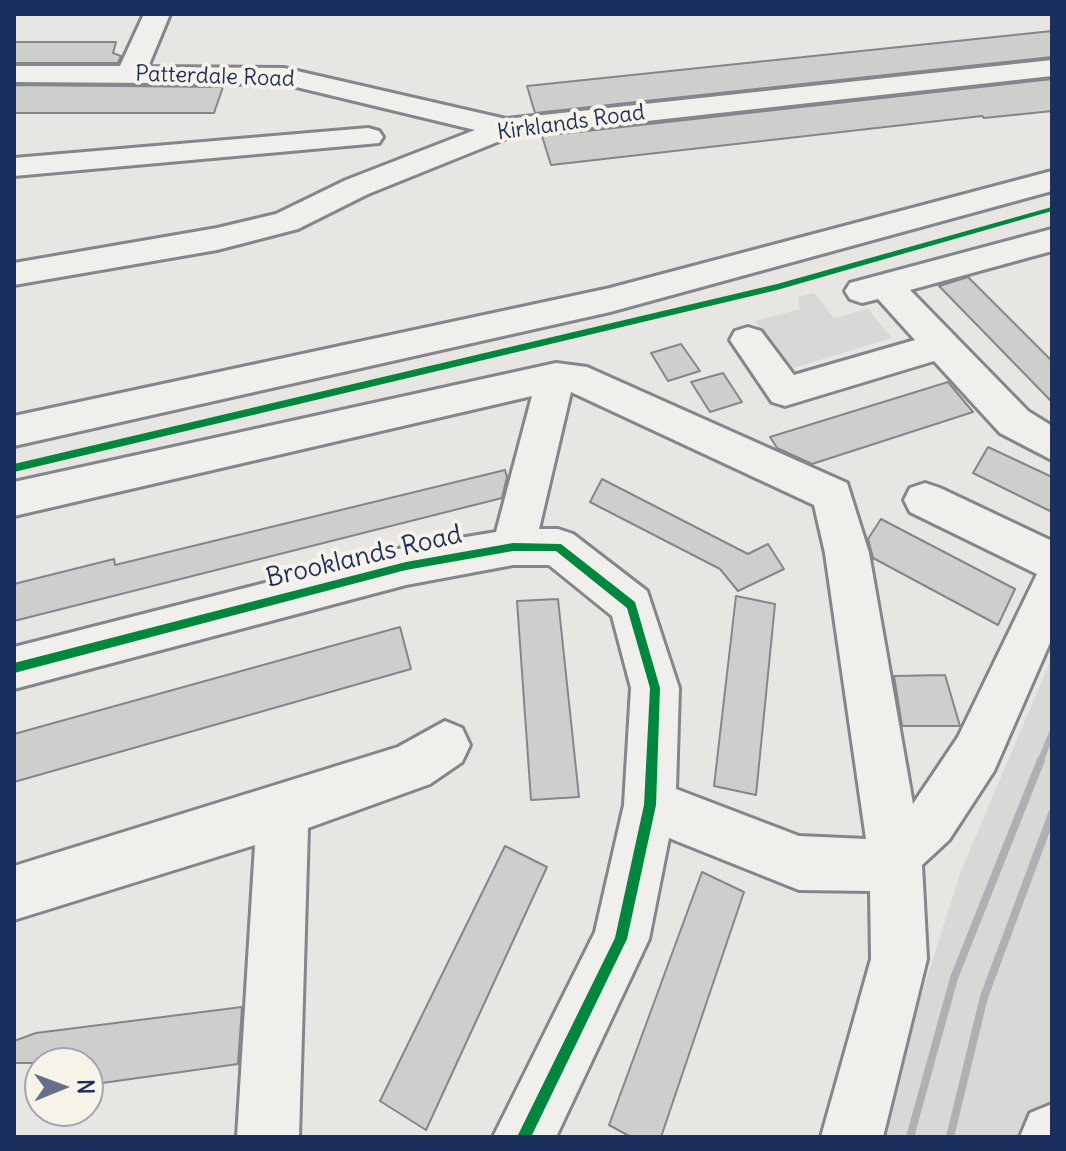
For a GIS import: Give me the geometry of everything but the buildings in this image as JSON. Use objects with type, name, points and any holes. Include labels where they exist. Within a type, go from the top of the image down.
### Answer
[{"type":"street","points":[[131,74],[157,14]]},
{"type":"street","name":"Kirklands Road","points":[[14,274],[217,239],[286,222],[357,187],[506,128],[1052,68]]},
{"type":"street","name":"Patterdale Road","points":[[14,74],[284,76],[506,128]]},
{"type":"street","points":[[346,91],[368,137],[357,187]]},
{"type":"street","points":[[14,167],[368,137]]},
{"type":"street","points":[[14,431],[610,300],[1052,181]]},
{"type":"street","points":[[1052,240],[871,289],[942,345],[1014,422],[1052,445]]},
{"type":"street","points":[[748,340],[785,392],[942,345]]},
{"type":"street","points":[[14,499],[556,377],[574,377],[832,495],[847,553],[895,854],[899,959],[852,1137]]},
{"type":"street","points":[[513,547],[556,377]]},
{"type":"street","points":[[925,500],[1052,561]]},
{"type":"street","name":"Brooklands Road","points":[[14,668],[406,566],[513,547],[558,547],[631,605],[655,688],[650,805],[621,939],[524,1137]]},
{"type":"street","points":[[650,805],[799,863],[866,866],[895,854],[931,822],[976,754],[1052,588]]},
{"type":"street","points":[[14,893],[283,811],[412,767],[445,745]]},
{"type":"street","points":[[268,1137],[283,811]]},
{"type":"shaded area","points":[[814,293],[834,318],[868,309],[892,338],[787,370],[755,321],[800,309],[798,297]]},
{"type":"shaded area","points":[[1052,657],[1052,1137],[876,1137],[961,871]]},
{"type":"railway","points":[[1040,762],[1052,733]]},
{"type":"railway","points":[[910,1137],[954,978],[1041,760]]},
{"type":"railway","points":[[950,1137],[984,997],[1052,814]]},
{"type":"cycle path","points":[[14,468],[777,287],[1052,209]]},
{"type":"cycle path","points":[[14,668],[406,566],[513,547],[558,547],[631,605],[655,688],[650,805],[621,939],[524,1137]]}]
